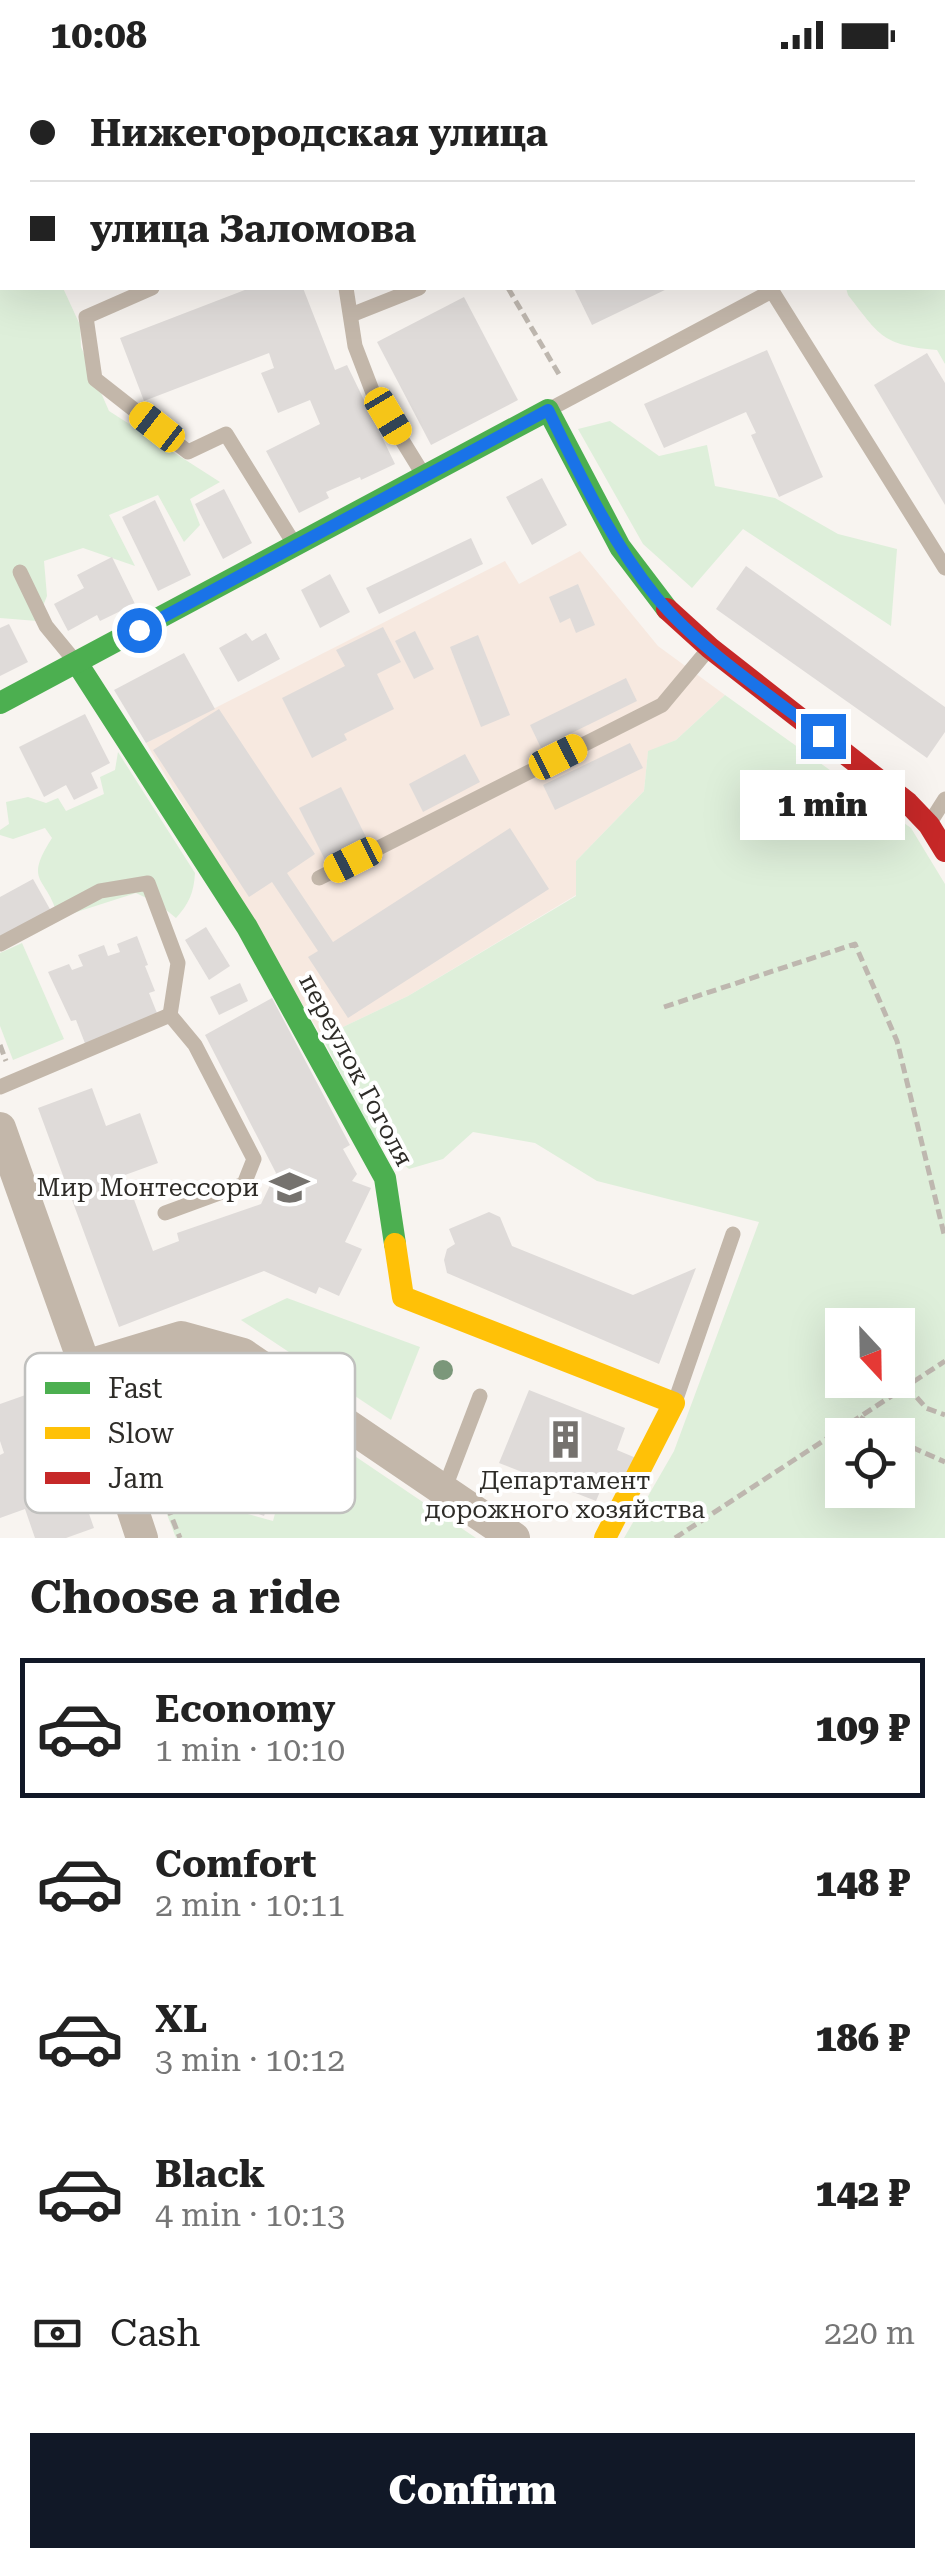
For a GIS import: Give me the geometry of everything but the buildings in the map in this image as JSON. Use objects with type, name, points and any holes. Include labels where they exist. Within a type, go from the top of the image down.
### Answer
[{"type":"street","points":[[0,703],[548,410],[620,548],[659,600],[710,648],[908,803],[929,825],[945,851]]},
{"type":"street","name":"переулок Гоголя","points":[[77,663],[248,927],[386,1178],[403,1298],[674,1403]]},
{"type":"street","points":[[0,1128],[9,1182],[81,1353]]},
{"type":"street","points":[[127,1353],[181,1336],[239,1353]]},
{"type":"street","points":[[605,1538],[674,1403]]},
{"type":"street","points":[[355,1430],[514,1538]]},
{"type":"street","points":[[134,1513],[142,1538]]},
{"type":"lane","points":[[147,290],[86,317],[95,378],[188,452],[226,434],[296,545]]},
{"type":"lane","points":[[346,290],[355,346],[374,393],[424,476]]},
{"type":"lane","points":[[350,315],[414,290]]},
{"type":"lane","points":[[548,410],[770,290]]},
{"type":"lane","points":[[773,290],[945,568]]},
{"type":"lane","points":[[20,572],[46,626],[77,663]]},
{"type":"lane","points":[[319,878],[662,705],[710,648]]},
{"type":"lane","points":[[929,825],[945,799]]},
{"type":"lane","points":[[0,944],[100,892],[148,882],[178,963],[170,1015],[194,1045],[254,1159],[244,1184],[165,1213]]},
{"type":"lane","points":[[0,1087],[170,1015]]},
{"type":"lane","points":[[674,1403],[733,1234]]},
{"type":"lane","points":[[444,1490],[480,1396]]},
{"type":"path","points":[[509,290],[572,397]]},
{"type":"path","points":[[664,1007],[855,944],[897,1041],[945,1238]]},
{"type":"path","points":[[915,1381],[945,1361]]},
{"type":"path","points":[[915,1395],[926,1408],[945,1416]]},
{"type":"path","points":[[675,1538],[889,1398]]},
{"type":"path","points":[[915,1449],[945,1462]]},
{"type":"shaded area","points":[[580,551],[658,646],[725,695],[676,740],[648,752],[644,791],[576,861],[576,895],[408,996],[322,1037],[146,743],[505,561],[519,584]]},
{"type":"green space","points":[[0,290],[64,290],[80,325],[81,347],[109,411],[220,482],[190,499],[200,525],[184,542],[158,495],[109,515],[135,566],[83,548],[44,561],[47,596],[37,621],[0,618]]},
{"type":"green space","points":[[847,290],[945,290],[945,364],[937,350],[904,345],[884,336]]},
{"type":"green space","points":[[610,421],[659,456],[707,445],[715,486],[775,498],[838,534],[897,549],[891,626],[743,529],[692,588],[643,544],[578,429]]},
{"type":"green space","points":[[725,695],[911,828],[945,884],[945,1538],[624,1538],[674,1451],[759,1222],[597,1181],[535,1143],[473,1132],[443,1159],[409,1169],[374,1139],[322,1037],[408,996],[576,896],[576,861],[644,791],[648,751],[676,740]]},
{"type":"green space","points":[[118,752],[195,873],[190,897],[176,918],[136,893],[58,918],[38,873],[52,838],[45,828],[13,839],[0,835],[0,830],[9,824],[6,802],[28,797],[46,803],[58,798],[66,811],[104,794],[100,777],[115,770]]},
{"type":"green space","points":[[22,943],[64,1039],[13,1060],[0,1026],[0,953]]},
{"type":"green space","points":[[287,1298],[420,1347],[391,1420],[355,1396],[355,1353],[290,1353],[241,1320]]},
{"type":"green space","points":[[355,1456],[476,1538],[176,1538],[166,1513],[244,1513],[273,1521],[275,1513],[355,1513]]},
{"type":"traffic: fast","points":[[0,703],[548,410],[620,547],[667,609]]},
{"type":"traffic: fast","points":[[77,663],[247,927],[385,1178],[395,1244]]},
{"type":"traffic: slow","points":[[395,1244],[403,1297],[674,1403],[605,1538]]},
{"type":"traffic: jam","points":[[667,609],[710,648],[908,803],[929,825],[945,851]]},
{"type":"place","name":"Мир Монтессори","points":[[289,1187]]},
{"type":"place","name":"Департамент дорожного хозяйства","points":[[565,1439]]},
{"type":"route","points":[[139,630],[548,410],[620,548],[659,600],[710,648],[823,736]]}]
